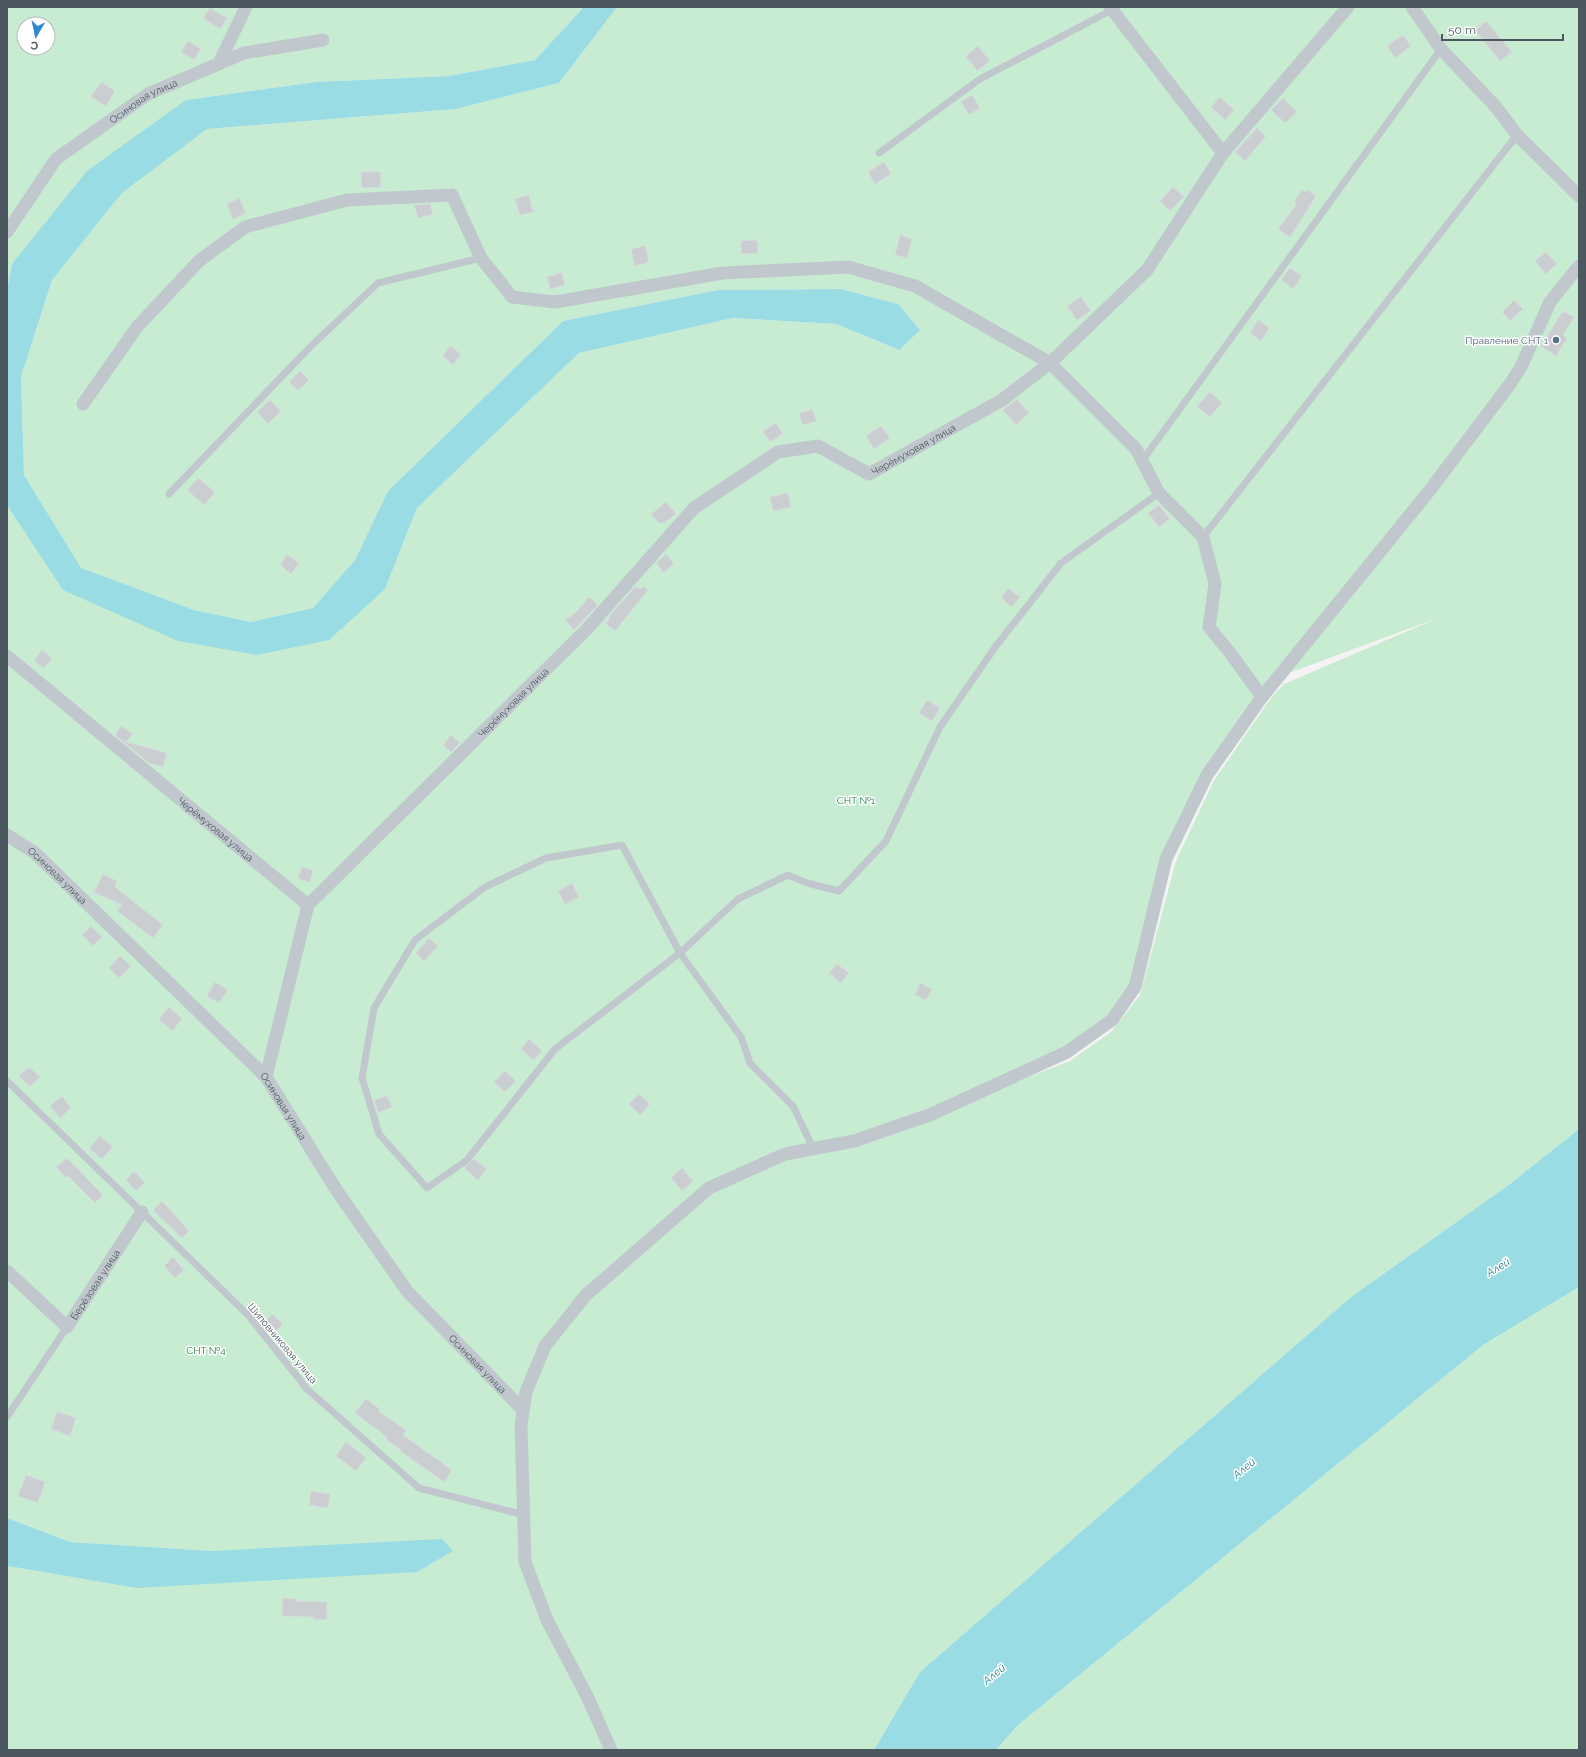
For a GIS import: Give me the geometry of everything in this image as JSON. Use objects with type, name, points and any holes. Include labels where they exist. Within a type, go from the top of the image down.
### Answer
[{"type":"street","points":[[219,62],[246,7]]},
{"type":"street","points":[[1050,363],[1147,270],[1223,153],[1348,7]]},
{"type":"street","points":[[1412,7],[1441,48],[1496,107],[1517,135],[1579,196]]},
{"type":"street","points":[[1111,8],[1223,153]]},
{"type":"street","name":"Осиновая улица","points":[[7,232],[56,159],[148,94],[219,62],[244,53],[323,40]]},
{"type":"street","points":[[83,404],[137,327],[199,261],[245,227],[347,200],[452,195],[480,258],[512,297],[555,302],[723,273],[848,267],[915,286],[1050,363],[1136,449],[1158,493],[1203,537],[1215,584],[1209,627],[1232,654],[1262,697]]},
{"type":"street","points":[[611,1750],[587,1696],[544,1613],[525,1562],[521,1425],[526,1392],[545,1346],[586,1295],[709,1188],[785,1154],[854,1141],[932,1114],[1067,1052],[1112,1020],[1136,987],[1166,859],[1207,775],[1262,697],[1430,490],[1510,384],[1521,367],[1550,302],[1579,266]]},
{"type":"street","name":"Черёмуховая улица","points":[[7,656],[308,905],[586,630],[694,508],[778,452],[818,446],[869,474],[1002,400],[1050,363]]},
{"type":"street","name":"Осиновая улица","points":[[7,835],[35,853],[266,1077],[337,1191],[407,1290],[523,1410]]},
{"type":"street","points":[[266,1077],[308,905]]},
{"type":"street","name":"Берёзовая улица","points":[[7,1271],[67,1327],[142,1212]]},
{"type":"lane","points":[[879,153],[980,79],[1111,8]]},
{"type":"lane","points":[[1142,461],[1441,48]]},
{"type":"lane","points":[[1203,537],[1517,135]]},
{"type":"lane","points":[[169,494],[310,347],[378,284],[480,258]]},
{"type":"lane","points":[[813,1148],[793,1106],[750,1063],[741,1036],[680,953],[622,845],[546,858],[485,886],[415,940],[374,1008],[362,1078],[379,1134],[427,1188],[467,1160],[555,1049],[680,953],[738,899],[788,876],[807,883],[839,891],[886,841],[940,727],[996,646],[1061,563],[1158,493]]},
{"type":"lane","name":"Шиповниковая улица","points":[[7,1080],[249,1316],[307,1389],[419,1488],[524,1515]]},
{"type":"lane","points":[[7,1417],[67,1327]]},
{"type":"green space","points":[[7,7],[584,7],[535,60],[449,76],[316,82],[186,100],[12,264],[7,290]]},
{"type":"green space","points":[[617,7],[1579,7],[1579,1129],[1510,1184],[1351,1297],[920,1672],[874,1750],[7,1750],[7,1565],[136,1588],[213,1551],[70,1542],[7,1518],[7,505],[64,590],[257,655],[385,589],[417,508],[579,353],[733,318],[836,324],[898,350],[898,304],[841,289],[718,290],[563,321],[388,491],[355,560],[313,608],[251,622],[194,610],[81,569],[24,475],[21,377],[52,280],[122,193],[207,129],[456,109],[559,83]],"holes":[[[1438,618],[1284,684],[1271,698],[1213,782],[1176,861],[1140,995],[1111,1032],[1070,1061],[938,1111],[1066,1048],[1102,1022],[1135,987],[1166,859],[1205,772],[1278,677]]]},
{"type":"green space","points":[[1579,1287],[1579,1750],[996,1750],[1017,1726],[1483,1345]]},
{"type":"water","points":[[584,7],[617,7],[559,83],[456,109],[207,129],[122,193],[52,280],[21,377],[24,475],[81,568],[194,610],[251,622],[313,608],[355,560],[388,491],[563,321],[718,290],[841,289],[898,304],[920,330],[899,350],[836,324],[733,318],[579,353],[417,508],[385,589],[329,640],[257,655],[178,641],[63,590],[7,505],[7,290],[12,264],[87,171],[186,100],[316,82],[449,76],[535,60]]},
{"type":"water","name":"Алей","points":[[1579,1129],[1579,1287],[1483,1345],[1017,1726],[996,1750],[874,1750],[920,1672],[1351,1297],[1510,1184]]},
{"type":"water","points":[[7,1518],[70,1542],[213,1551],[442,1539],[453,1551],[417,1572],[136,1588],[7,1565]]},
{"type":"building","points":[[210,8],[227,18],[220,29],[203,18]]},
{"type":"building","points":[[1486,21],[1512,52],[1500,61],[1475,30]]},
{"type":"building","points":[[1403,35],[1411,46],[1395,58],[1387,46]]},
{"type":"building","points":[[188,41],[201,49],[194,60],[181,52]]},
{"type":"building","points":[[978,46],[990,61],[977,71],[966,56]]},
{"type":"building","points":[[101,82],[115,91],[106,106],[91,97]]},
{"type":"building","points":[[972,95],[980,108],[969,115],[961,102]]},
{"type":"building","points":[[1220,97],[1234,110],[1225,120],[1211,107]]},
{"type":"building","points":[[1283,98],[1297,112],[1285,123],[1271,110]]},
{"type":"building","points":[[1257,128],[1266,136],[1245,161],[1235,152]]},
{"type":"building","points":[[884,162],[891,174],[875,184],[868,172]]},
{"type":"building","points":[[361,172],[380,172],[381,187],[362,188]]},
{"type":"building","points":[[1173,187],[1184,197],[1170,211],[1160,201]]},
{"type":"building","points":[[1302,190],[1305,192],[1307,190],[1316,196],[1290,237],[1278,229],[1297,204],[1294,202]]},
{"type":"building","points":[[529,195],[533,212],[520,215],[515,199]]},
{"type":"building","points":[[239,198],[246,213],[233,219],[227,204]]},
{"type":"building","points":[[430,204],[433,214],[418,218],[414,205]]},
{"type":"building","points":[[900,235],[912,239],[907,258],[895,255]]},
{"type":"building","points":[[757,240],[758,253],[741,254],[741,241]]},
{"type":"building","points":[[645,246],[649,262],[635,266],[631,249]]},
{"type":"building","points":[[1546,252],[1557,264],[1546,274],[1535,261]]},
{"type":"building","points":[[1290,268],[1302,276],[1293,289],[1281,280]]},
{"type":"building","points":[[562,273],[565,285],[550,289],[547,277]]},
{"type":"building","points":[[1081,297],[1091,311],[1077,320],[1067,306]]},
{"type":"building","points":[[1514,300],[1523,309],[1510,321],[1502,312]]},
{"type":"building","points":[[1563,311],[1574,317],[1563,335],[1567,338],[1556,356],[1541,346]]},
{"type":"building","points":[[1258,320],[1269,328],[1261,341],[1250,333]]},
{"type":"building","points":[[450,346],[461,354],[453,365],[443,356]]},
{"type":"building","points":[[300,371],[309,380],[298,391],[289,382]]},
{"type":"building","points":[[1210,392],[1222,403],[1210,417],[1197,407]]},
{"type":"building","points":[[1017,399],[1029,413],[1016,425],[1003,410]]},
{"type":"building","points":[[270,400],[281,411],[268,424],[257,412]]},
{"type":"building","points":[[812,409],[817,421],[803,425],[799,414]]},
{"type":"building","points":[[776,423],[783,434],[770,442],[763,431]]},
{"type":"building","points":[[881,426],[890,438],[874,449],[866,436]]},
{"type":"building","points":[[198,478],[215,492],[204,505],[187,490]]},
{"type":"building","points":[[788,493],[791,507],[773,511],[770,497]]},
{"type":"building","points":[[666,502],[676,514],[664,523],[659,523],[651,514]]},
{"type":"building","points":[[1159,505],[1170,519],[1159,527],[1148,513]]},
{"type":"building","points":[[666,554],[674,563],[664,573],[656,563]]},
{"type":"building","points":[[287,555],[299,563],[291,574],[280,565]]},
{"type":"building","points":[[636,586],[640,589],[644,586],[648,590],[615,631],[606,624],[610,618],[609,616]]},
{"type":"building","points":[[1008,588],[1020,597],[1012,607],[1001,598]]},
{"type":"building","points":[[589,597],[598,605],[574,630],[565,620],[576,612]]},
{"type":"building","points":[[42,650],[52,658],[44,668],[34,661]]},
{"type":"building","points":[[927,700],[940,708],[932,721],[919,713]]},
{"type":"building","points":[[121,726],[133,734],[126,742],[167,753],[163,767],[149,763],[115,735]]},
{"type":"building","points":[[451,735],[460,743],[451,752],[443,745]]},
{"type":"building","points":[[302,867],[313,870],[310,882],[298,879]]},
{"type":"building","points":[[103,874],[117,881],[115,887],[163,925],[153,938],[117,911],[122,905],[94,892]]},
{"type":"building","points":[[572,883],[579,897],[565,904],[558,891]]},
{"type":"building","points":[[91,926],[102,937],[93,946],[82,935]]},
{"type":"building","points":[[429,938],[438,946],[424,961],[416,953]]},
{"type":"building","points":[[120,956],[131,966],[119,978],[109,968]]},
{"type":"building","points":[[837,964],[849,973],[841,983],[829,973]]},
{"type":"building","points":[[215,982],[228,990],[219,1003],[207,996]]},
{"type":"building","points":[[920,983],[932,989],[926,1000],[915,995]]},
{"type":"building","points":[[169,1007],[182,1019],[172,1031],[159,1019]]},
{"type":"building","points":[[529,1039],[542,1051],[533,1060],[521,1049]]},
{"type":"building","points":[[29,1067],[40,1077],[30,1087],[19,1076]]},
{"type":"building","points":[[505,1071],[516,1081],[505,1092],[494,1082]]},
{"type":"building","points":[[639,1094],[650,1104],[640,1115],[629,1104]]},
{"type":"building","points":[[62,1096],[71,1108],[60,1118],[50,1106]]},
{"type":"building","points":[[387,1096],[392,1107],[378,1113],[374,1100]]},
{"type":"building","points":[[100,1136],[113,1147],[102,1159],[89,1148]]},
{"type":"building","points":[[67,1158],[103,1195],[95,1203],[68,1176],[66,1178],[56,1167]]},
{"type":"building","points":[[474,1159],[487,1169],[478,1180],[464,1168]]},
{"type":"building","points":[[682,1168],[693,1181],[682,1191],[671,1178]]},
{"type":"building","points":[[134,1171],[145,1183],[136,1191],[126,1180]]},
{"type":"building","points":[[162,1201],[189,1231],[182,1238],[153,1210]]},
{"type":"building","points":[[173,1257],[184,1270],[175,1278],[164,1266]]},
{"type":"building","points":[[272,1314],[283,1324],[274,1333],[264,1323]]},
{"type":"building","points":[[366,1399],[380,1409],[378,1411],[406,1430],[403,1435],[452,1470],[444,1482],[400,1451],[401,1450],[386,1439],[387,1437],[355,1413]]},
{"type":"building","points":[[57,1412],[76,1418],[70,1436],[51,1429]]},
{"type":"building","points":[[346,1442],[366,1458],[356,1471],[336,1456]]},
{"type":"building","points":[[26,1475],[45,1482],[38,1503],[18,1496]]},
{"type":"building","points":[[311,1491],[330,1494],[328,1508],[309,1505]]},
{"type":"building","points":[[283,1598],[296,1599],[296,1601],[327,1602],[327,1620],[313,1619],[313,1617],[282,1616]]},
{"type":"place","name":"Правление СНТ 1","points":[[1556,340]]},
{"type":"park label","name":"СНТ №1","points":[[856,800]]},
{"type":"park label","name":"СНТ №4","points":[[206,1350]]}]
